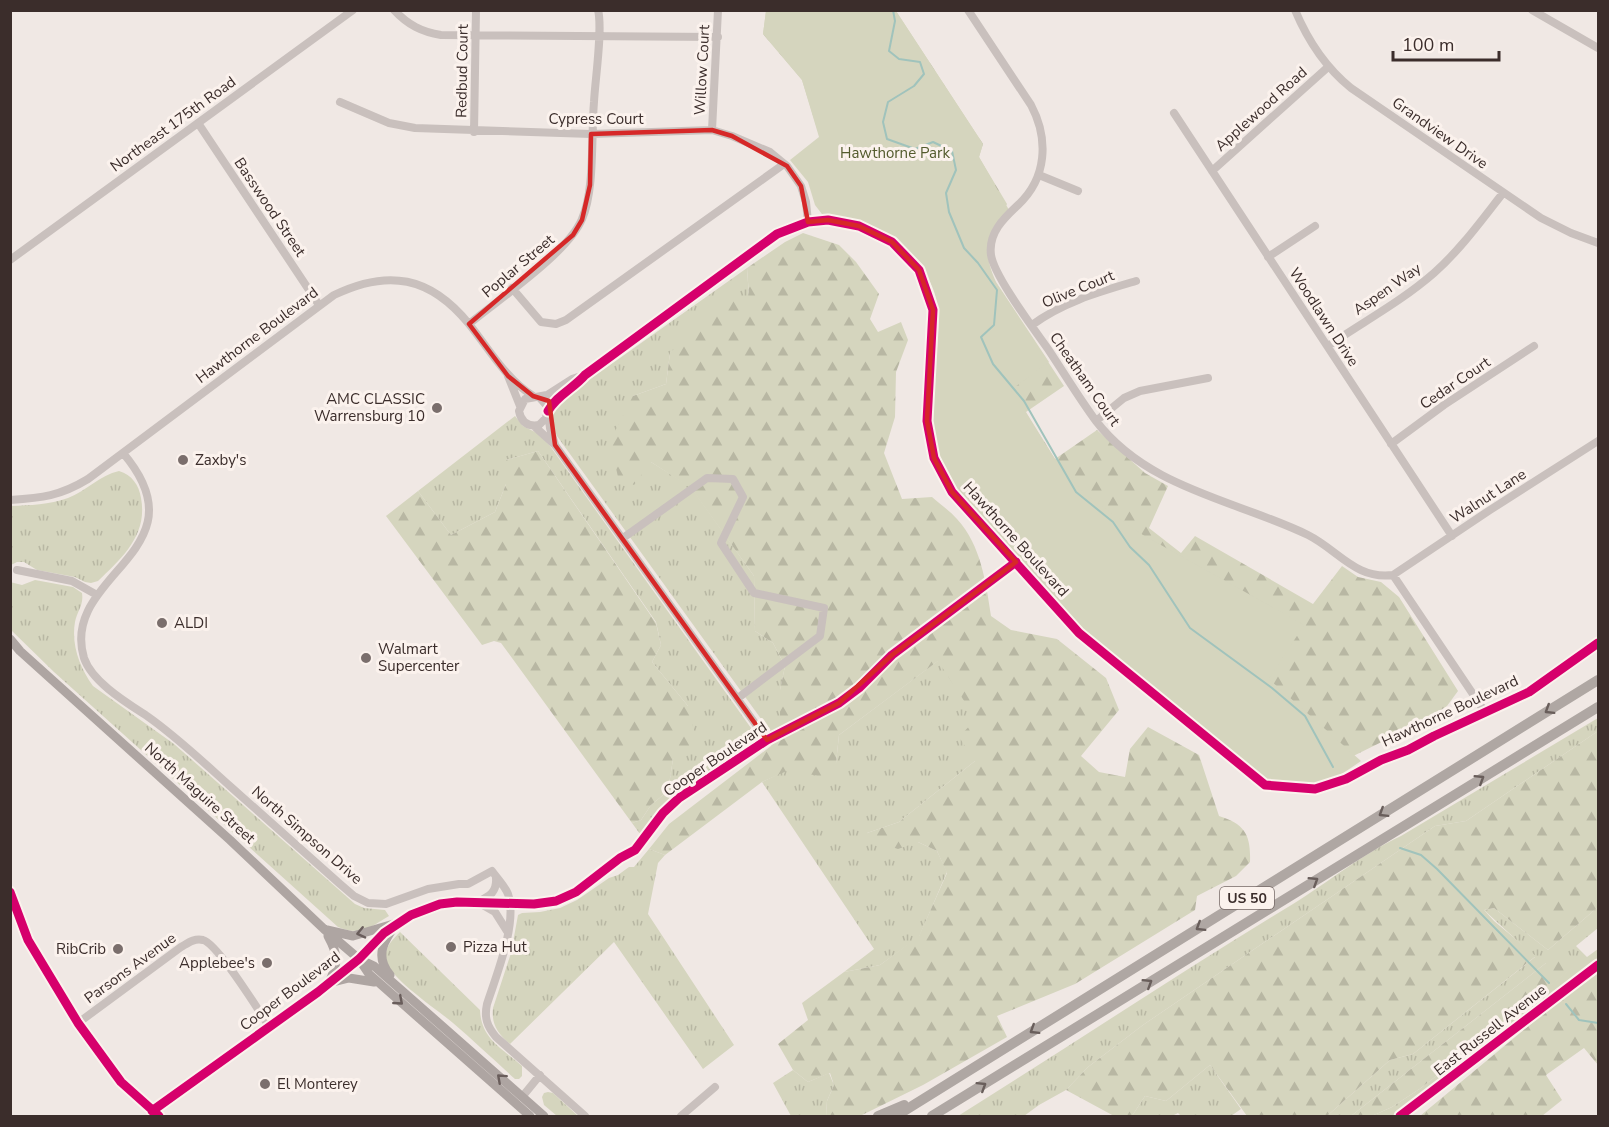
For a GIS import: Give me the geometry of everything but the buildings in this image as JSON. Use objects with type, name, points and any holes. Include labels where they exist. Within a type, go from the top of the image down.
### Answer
[{"type":"highway","name":"US 50","points":[[896,1116],[1599,680]]},
{"type":"highway","name":"US 50","points":[[934,1116],[1598,707]]},
{"type":"highway","points":[[878,1116],[937,1090]]},
{"type":"main road","name":"North Maguire Street","points":[[10,639],[18,647],[15,649],[221,832],[359,959],[369,974],[530,1116]]},
{"type":"main road","points":[[10,892],[28,940],[78,1023],[121,1082],[156,1114]]},
{"type":"main road","points":[[324,928],[353,936],[397,923]]},
{"type":"main road","points":[[397,923],[384,939],[381,959],[385,969],[403,991]]},
{"type":"main road","points":[[324,928],[334,946],[337,963],[329,983]]},
{"type":"main road","name":"North Maguire Street","points":[[359,959],[374,966],[544,1116]]},
{"type":"main road","points":[[329,983],[349,978],[379,983]]},
{"type":"street","name":"Northeast 175th Road","points":[[10,260],[353,10]]},
{"type":"street","points":[[394,10],[412,26],[427,33],[476,36],[718,37]]},
{"type":"street","name":"Redbud Court","points":[[474,132],[476,10]]},
{"type":"street","name":"Poplar Street","points":[[469,324],[563,247],[582,220],[590,186],[591,134],[599,37],[598,10]]},
{"type":"street","name":"Willow Court","points":[[712,130],[718,10]]},
{"type":"street","name":"Cheatham Court","points":[[968,10],[1015,79],[1039,120],[1044,154],[1039,175],[1029,193],[997,226],[991,247],[993,264],[1096,421],[1106,434],[1132,456],[1174,481],[1309,536],[1364,573],[1382,576],[1393,574]]},
{"type":"street","name":"Grandview Drive","points":[[1295,10],[1321,58],[1351,88],[1541,218],[1571,233],[1599,243]]},
{"type":"street","points":[[1532,10],[1599,48]]},
{"type":"street","name":"Applewood Road","points":[[1212,171],[1328,67]]},
{"type":"street","name":"Cypress Court","points":[[340,102],[389,123],[415,128],[474,132],[591,134],[712,130],[732,135],[770,152],[784,164],[801,186],[806,202],[808,222]]},
{"type":"street","name":"Woodlawn Drive","points":[[1174,113],[1452,536]]},
{"type":"street","name":"Basswood Street","points":[[198,123],[320,306]]},
{"type":"street","points":[[512,288],[541,322],[556,324],[566,320],[784,164]]},
{"type":"street","points":[[1039,175],[1078,191]]},
{"type":"street","name":"Aspen Way","points":[[1328,346],[1414,290],[1436,272],[1469,237],[1503,193]]},
{"type":"street","name":"Hawthorne Boulevard","points":[[548,412],[554,402],[577,385],[585,375],[777,234],[808,222],[828,220],[859,226],[892,242],[919,270],[933,310],[927,420],[934,458],[952,492],[1079,633],[1265,785],[1314,789],[1346,779],[1381,760],[1408,750],[1542,684],[1599,643]]},
{"type":"street","points":[[1268,257],[1315,226]]},
{"type":"street","name":"Hawthorne Boulevard","points":[[10,500],[53,496],[70,490],[334,295],[378,279],[413,282],[442,297],[469,324],[508,376],[520,406]]},
{"type":"street","name":"Olive Court","points":[[1032,325],[1046,315],[1071,303],[1136,281]]},
{"type":"street","name":"Cedar Court","points":[[1391,444],[1444,405],[1534,346]]},
{"type":"street","name":"Hawthorne Boulevard","points":[[508,376],[536,397],[553,393],[572,379],[585,375]]},
{"type":"street","points":[[1096,421],[1124,398],[1140,391],[1208,378]]},
{"type":"street","points":[[536,397],[546,403],[548,412],[543,422],[534,426],[522,420],[520,406],[525,399],[536,397]]},
{"type":"street","name":"Cooper Boulevard","points":[[548,412],[555,445]]},
{"type":"street","name":"Cooper Boulevard","points":[[534,426],[555,445],[767,740]]},
{"type":"street","name":"Walnut Lane","points":[[1393,574],[1599,441]]},
{"type":"street","name":"North Simpson Drive","points":[[123,453],[141,477],[146,488],[147,525],[138,547],[97,595],[84,620],[82,633],[85,659],[90,669],[105,686],[185,746],[354,896],[368,903],[387,904],[421,891],[468,884],[492,871],[496,878]]},
{"type":"street","points":[[623,538],[707,478],[733,479],[743,497],[721,543],[754,593],[824,608],[820,636],[738,698]]},
{"type":"street","name":"Cooper Boulevard","points":[[156,1114],[269,1026],[329,983],[359,959],[379,937],[397,923],[424,909],[440,904],[477,902],[534,904],[556,900],[576,891],[620,858],[635,850],[663,813],[679,798],[767,740],[839,703],[859,688],[892,655],[1016,562]]},
{"type":"street","points":[[16,570],[72,581],[97,595]]},
{"type":"street","points":[[1393,574],[1485,712]]},
{"type":"street","points":[[477,902],[491,896],[497,886],[496,878]]},
{"type":"street","points":[[496,878],[507,893],[508,933],[487,1004],[488,1027],[496,1037],[585,1116]]},
{"type":"street","points":[[477,902],[495,912],[508,933]]},
{"type":"street","name":"Parsons Avenue","points":[[78,1023],[181,947],[199,939],[211,944],[225,961],[269,1026]]},
{"type":"street","name":"East Russell Avenue","points":[[1400,1116],[1599,965]]},
{"type":"street","points":[[522,1097],[540,1075]]},
{"type":"street","points":[[681,1116],[716,1088]]},
{"type":"highlighted area","points":[[712,130],[732,136],[787,166],[801,186],[808,222],[828,220],[859,226],[892,242],[919,270],[933,310],[927,421],[934,458],[952,492],[1016,562],[892,655],[839,703],[767,740],[555,445],[549,401],[533,396],[508,376],[469,324],[573,235],[582,220],[590,185],[591,134]]},
{"type":"green space","name":"Hawthorne Park","points":[[766,11],[896,11],[983,144],[979,157],[1007,204],[981,252],[989,272],[1064,386],[1026,412],[1055,459],[1097,430],[1145,473],[1168,486],[1149,528],[1181,553],[1195,536],[1313,604],[1342,566],[1358,577],[1381,582],[1399,597],[1458,691],[1447,706],[1424,721],[1323,771],[1099,606],[944,291],[820,138],[802,80],[763,34]]},
{"type":"green space","name":"Hawthorne Park","points":[[766,11],[896,11],[983,144],[979,157],[1009,210],[990,244],[988,252],[991,270],[996,282],[1049,362],[1011,390],[1055,459],[1086,495],[1143,535],[1304,625],[1269,679],[1361,761],[1325,782],[1312,785],[1288,785],[1257,778],[1073,624],[947,479],[940,463],[933,431],[938,324],[937,304],[929,279],[917,261],[891,236],[859,222],[825,218],[815,205],[808,182],[790,160],[819,137],[802,80],[763,34]]},
{"type":"green space","points":[[803,233],[839,245],[856,262],[879,294],[870,319],[878,332],[901,322],[908,340],[896,372],[895,417],[884,453],[902,499],[932,497],[965,529],[972,540],[981,565],[991,616],[1011,630],[1057,639],[1106,678],[1119,710],[1081,756],[1099,772],[1125,777],[1130,749],[1148,727],[1199,755],[1219,816],[1235,823],[1245,832],[1250,853],[1250,862],[1236,876],[1197,896],[1195,910],[1075,984],[997,1016],[1007,1037],[923,1085],[860,1116],[826,1116],[827,1101],[834,1085],[830,1073],[808,1082],[793,1070],[778,1044],[808,1020],[802,1003],[844,972],[880,965],[919,936],[947,873],[937,851],[918,842],[898,849],[877,842],[867,833],[899,822],[975,761],[959,737],[976,719],[938,661],[839,735],[836,763],[828,778],[789,770],[762,782],[665,855],[649,849],[669,824],[771,746],[780,736],[780,690],[785,666],[773,643],[755,631],[754,576],[691,488],[651,462],[634,485],[618,477],[610,441],[633,396],[666,384],[670,353],[717,303],[749,296],[747,268],[785,242]]},
{"type":"green space","points":[[747,268],[749,297],[670,353],[666,384],[633,396],[651,462],[691,487],[754,576],[755,631],[773,643],[785,666],[780,690],[780,736],[771,746],[772,734],[557,436],[553,425],[554,412],[562,399]]},
{"type":"green space","points":[[515,416],[523,426],[539,434],[550,446],[754,734],[751,744],[679,797],[640,834],[632,823],[641,820],[651,805],[668,791],[673,759],[688,706],[652,662],[661,645],[656,622],[538,451],[506,460],[506,484],[495,512],[451,535],[418,491]]},
{"type":"green space","points":[[538,451],[656,623],[661,645],[652,662],[688,706],[696,740],[673,759],[668,791],[651,805],[641,820],[632,823],[501,643],[494,641],[482,645],[386,516],[418,491],[451,535],[495,512],[506,484],[506,460]]},
{"type":"green space","points":[[119,471],[131,478],[139,489],[141,523],[131,545],[98,581],[85,582],[75,577],[37,570],[24,562],[11,565],[11,506],[61,500]]},
{"type":"green space","points":[[35,580],[73,587],[82,593],[81,605],[75,622],[74,639],[84,672],[93,686],[174,744],[355,904],[364,908],[385,910],[389,916],[359,931],[338,927],[54,672],[11,630],[10,582],[22,585]]},
{"type":"green space","points":[[939,660],[977,719],[975,761],[899,822],[867,833],[918,842],[937,851],[947,872],[919,937],[880,965],[844,972],[874,949],[762,782],[789,769],[836,763],[839,735]]},
{"type":"green space","points":[[1598,718],[1598,731],[1466,821],[1435,826],[1143,1025],[1088,1067],[1066,1090],[1024,1116],[958,1116],[1293,904],[1374,850]]},
{"type":"green space","points":[[1598,731],[1598,907],[1548,950],[1494,908],[1484,910],[1536,956],[1413,1054],[1390,1060],[1327,1116],[1247,1116],[1210,1065],[1166,1101],[1145,1096],[1132,1116],[1114,1116],[1066,1090],[1088,1067],[1143,1025],[1435,826],[1466,821]]},
{"type":"green space","points":[[649,849],[665,855],[658,863],[648,914],[734,1045],[703,1069],[614,942],[510,1044],[496,1028],[493,1008],[511,953],[518,915],[560,908],[577,900],[609,878],[629,867],[634,867]]},
{"type":"green space","points":[[1598,907],[1598,928],[1576,946],[1587,957],[1598,949],[1598,959],[1403,1110],[1393,1116],[1372,1116],[1392,1107],[1421,1088],[1578,963],[1546,963],[1351,1116],[1327,1116],[1390,1060],[1413,1054],[1535,957],[1484,910],[1494,908],[1548,950]]},
{"type":"green space","points":[[400,932],[480,1010],[481,1020],[488,1036],[522,1066],[522,1076],[519,1079],[515,1079],[396,976],[386,960],[386,952],[389,944]]},
{"type":"green space","points":[[1570,955],[1579,963],[1421,1088],[1392,1107],[1372,1116],[1351,1116],[1546,963]]},
{"type":"green space","points":[[1598,973],[1598,1065],[1584,1048],[1546,1075],[1562,1100],[1542,1116],[1420,1116],[1549,1009]]},
{"type":"green space","points":[[1210,1065],[1241,1109],[1231,1116],[1181,1116],[1178,1113],[1172,1116],[1132,1116],[1145,1096],[1166,1101]]},
{"type":"green space","points":[[793,1070],[808,1082],[829,1073],[834,1085],[827,1101],[826,1116],[791,1116],[773,1083]]},
{"type":"green space","points":[[548,1092],[553,1093],[578,1116],[557,1116],[544,1105],[542,1097]]},
{"type":"waterway","points":[[893,10],[895,21],[889,51],[899,59],[920,62],[924,74],[914,86],[888,102],[883,122],[887,139],[915,149],[933,142],[952,151],[956,170],[946,193],[949,212],[964,248],[997,290],[994,325],[981,337],[993,364],[1024,401],[1076,492],[1113,522],[1130,547],[1149,565],[1190,628],[1272,688],[1305,716],[1333,767]]},
{"type":"waterway","points":[[1400,848],[1421,855],[1437,869],[1549,983]]},
{"type":"waterway","points":[[1566,1004],[1579,1020],[1598,1023]]},
{"type":"cycle path","points":[[548,411],[585,375],[777,234],[808,222],[828,220],[859,226],[892,242],[919,270],[933,310],[927,421],[934,458],[952,492],[1079,633],[1265,785],[1315,789],[1346,779],[1381,760],[1408,750],[1529,692],[1598,643]]},
{"type":"cycle path","points":[[152,1111],[318,992],[359,959],[384,933],[411,915],[440,904],[457,902],[534,904],[556,901],[576,892],[620,858],[635,850],[663,813],[679,798],[767,740],[839,703],[859,688],[892,655],[1016,562]]},
{"type":"cycle path","points":[[10,892],[28,940],[78,1023],[121,1082],[159,1116]]},
{"type":"cycle path","points":[[1400,1116],[1598,965]]},
{"type":"place","name":"AMC CLASSIC Warrensburg 10","points":[[437,408]]},
{"type":"place","name":"Zaxby's","points":[[183,460]]},
{"type":"place","name":"ALDI","points":[[162,623]]},
{"type":"place","name":"Walmart Supercenter","points":[[366,658]]},
{"type":"place","name":"Pizza Hut","points":[[451,947]]},
{"type":"place","name":"RibCrib","points":[[118,949]]},
{"type":"place","name":"Applebee's","points":[[267,963]]},
{"type":"place","name":"El Monterey","points":[[265,1084]]}]
